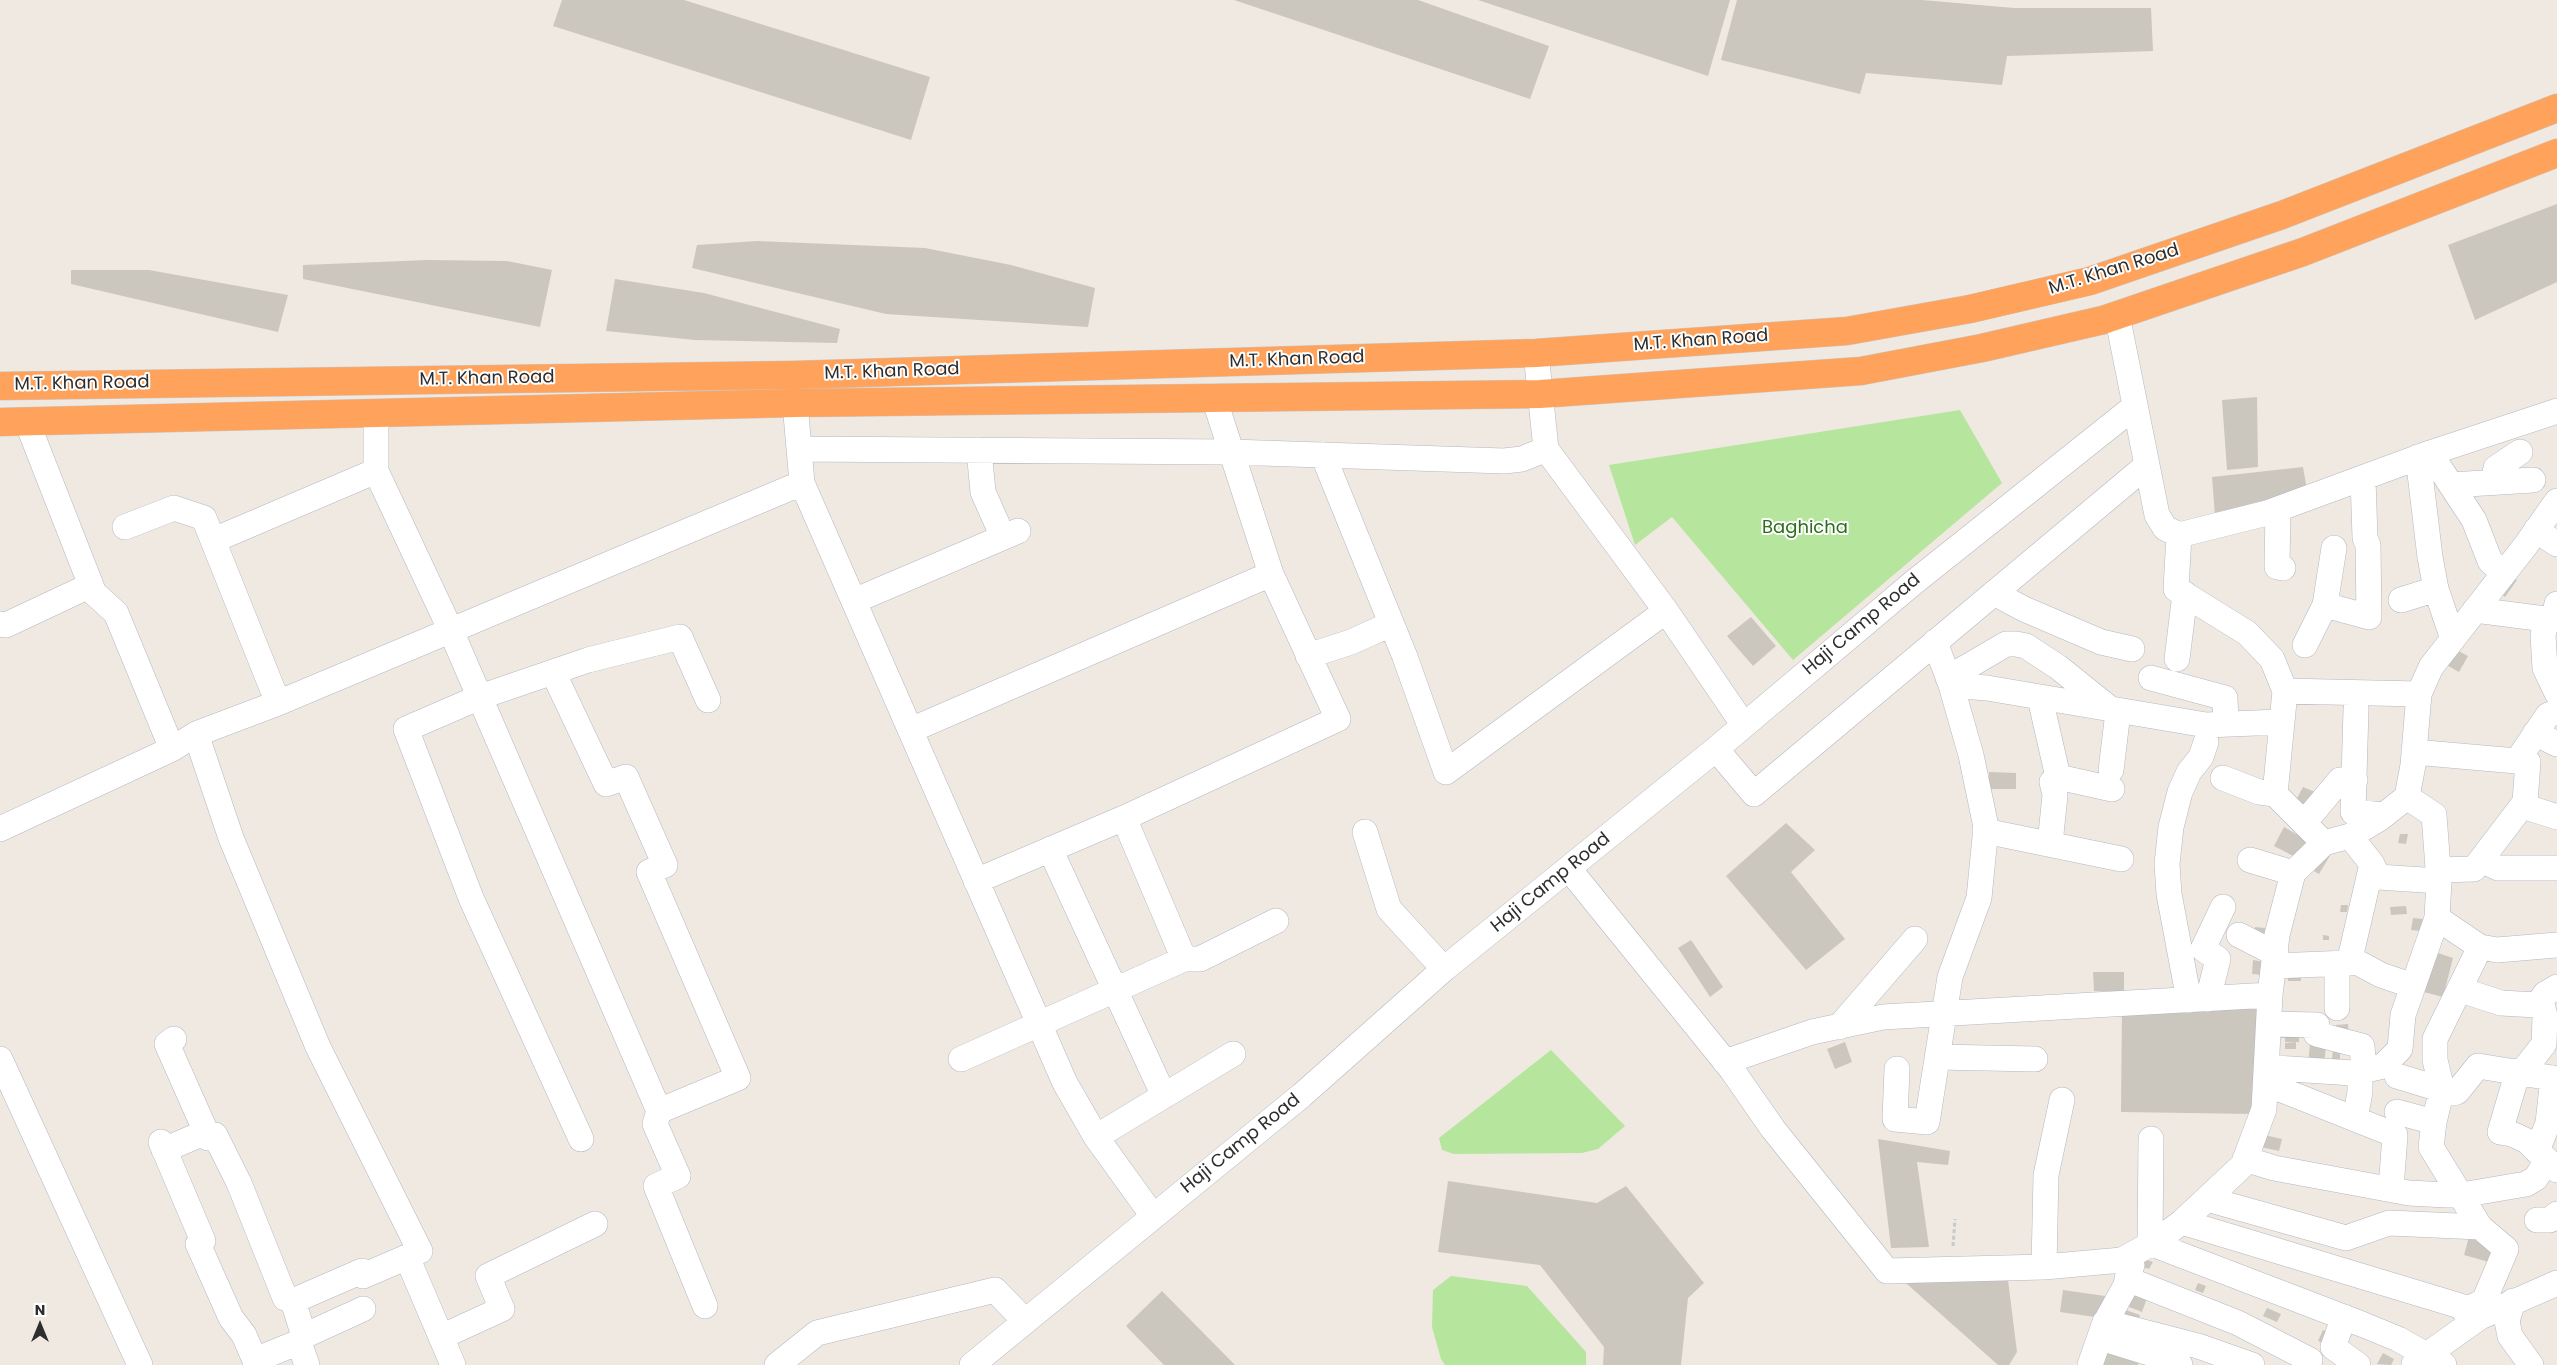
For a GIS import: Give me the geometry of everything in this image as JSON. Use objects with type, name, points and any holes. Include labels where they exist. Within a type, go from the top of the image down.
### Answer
[{"type":"highway","name":"M.T. Khan Road","points":[[0,386],[793,375],[1536,353],[1847,331],[1970,309],[2090,282],[2282,215],[2557,108]]},
{"type":"highway","name":"M.T. Khan Road","points":[[0,422],[795,403],[1540,394],[1861,371],[1982,348],[2117,315],[2303,252],[2557,153]]},
{"type":"street","points":[[2117,315],[2157,515],[2165,528],[2179,535],[2278,509],[2424,455],[2557,411]]},
{"type":"street","points":[[1536,353],[1546,449],[1666,611],[1743,724]]},
{"type":"street","points":[[976,881],[1124,818],[1338,719],[1271,574],[1214,398]]},
{"type":"street","points":[[795,403],[802,484],[976,881],[1065,1083],[1096,1137],[1153,1216]]},
{"type":"street","name":"Haji Camp Road","points":[[972,1365],[1302,1095],[1444,969],[1569,869],[1913,583],[2134,406]]},
{"type":"street","points":[[376,412],[376,471],[451,631],[659,1111],[655,1124],[678,1176],[656,1186],[706,1306]]},
{"type":"street","points":[[27,422],[94,593],[116,614],[172,749]]},
{"type":"street","points":[[799,449],[1231,452],[1504,461],[1522,459],[1546,449]]},
{"type":"street","points":[[854,601],[1011,534],[983,492],[979,450]]},
{"type":"street","points":[[2493,482],[2496,468],[2520,452]]},
{"type":"street","points":[[1323,455],[1391,624],[1446,772],[1666,611]]},
{"type":"street","points":[[2424,455],[2451,485],[2474,520],[2490,561],[2504,574]]},
{"type":"street","points":[[2424,455],[2436,589],[2453,639]]},
{"type":"street","points":[[1716,748],[1754,794],[2146,466]]},
{"type":"street","points":[[214,540],[376,471]]},
{"type":"street","points":[[2325,605],[2369,617],[2368,545],[2365,538],[2363,478]]},
{"type":"street","points":[[2451,485],[2533,480]]},
{"type":"street","points":[[0,829],[172,749],[196,734],[278,704],[802,484]]},
{"type":"street","points":[[1569,869],[1725,1062],[1773,1129],[1887,1271],[2044,1268],[2122,1260],[2182,1222],[2243,1165],[2264,1109],[2268,1074],[2270,996],[2277,935],[2293,873],[2324,843],[2350,836],[2384,815],[2407,797],[2414,752],[2419,694],[2431,667],[2504,574],[2557,501]]},
{"type":"street","points":[[124,527],[174,508],[204,518],[278,704]]},
{"type":"street","points":[[2278,509],[2277,567],[2283,568]]},
{"type":"street","points":[[2536,530],[2557,544]]},
{"type":"street","points":[[2179,535],[2176,589],[2247,634],[2272,659],[2285,691],[2280,722],[2275,794]]},
{"type":"street","points":[[2305,645],[2325,605],[2334,548]]},
{"type":"street","points":[[911,730],[1271,574]]},
{"type":"street","points":[[0,624],[6,625],[91,585]]},
{"type":"street","points":[[2401,600],[2436,589]]},
{"type":"street","points":[[1994,593],[2024,609],[2101,642],[2132,649]]},
{"type":"street","points":[[2177,659],[2185,594]]},
{"type":"street","points":[[2475,610],[2552,611],[2543,635],[2545,668],[2557,693]]},
{"type":"street","points":[[1308,656],[1351,642],[1391,624]]},
{"type":"street","points":[[581,1139],[471,898],[406,729],[480,697],[588,660],[680,637],[708,700]]},
{"type":"street","points":[[1897,1068],[1895,1119],[1927,1122],[1942,1014],[1950,977],[1979,898],[1985,831],[1971,755],[1935,642]]},
{"type":"street","points":[[1949,682],[2006,644],[2016,644],[2026,646],[2058,667],[2115,711]]},
{"type":"street","points":[[553,672],[606,784],[626,777],[665,866],[649,872],[738,1078],[659,1111]]},
{"type":"street","points":[[2151,678],[2225,698],[2226,724]]},
{"type":"street","points":[[1949,682],[2206,725],[2280,722]]},
{"type":"street","points":[[2285,691],[2419,694]]},
{"type":"street","points":[[2040,698],[2058,777]]},
{"type":"street","points":[[2356,709],[2353,812],[2384,815]]},
{"type":"street","points":[[2050,844],[2055,795],[2052,782],[2058,777],[2112,779],[2115,711]]},
{"type":"street","points":[[2517,761],[2546,739],[2548,715],[2557,712]]},
{"type":"street","points":[[196,734],[231,838],[318,1047],[420,1251]]},
{"type":"street","points":[[2198,999],[2169,894],[2167,864],[2171,827],[2180,792],[2189,772],[2201,757],[2206,742]]},
{"type":"street","points":[[2350,836],[2372,864],[2378,877],[2438,876],[2474,869],[2525,802],[2528,762],[2414,752]]},
{"type":"street","points":[[2223,778],[2259,792],[2275,794],[2324,843]]},
{"type":"street","points":[[2304,823],[2340,780],[2355,780]]},
{"type":"street","points":[[2268,1074],[2275,1068],[2362,1071],[2383,1066],[2400,1049],[2403,1016],[2437,918],[2438,876],[2434,815],[2407,797]]},
{"type":"street","points":[[2523,806],[2557,817]]},
{"type":"street","points":[[1124,818],[1184,959]]},
{"type":"street","points":[[1985,831],[2121,858]]},
{"type":"street","points":[[1365,832],[1389,909],[1444,969]]},
{"type":"street","points":[[1050,849],[1164,1096]]},
{"type":"street","points":[[2250,860],[2293,873]]},
{"type":"street","points":[[2481,860],[2498,868],[2557,868]]},
{"type":"street","points":[[2337,1008],[2344,961],[2372,864]]},
{"type":"street","points":[[2198,999],[2218,958],[2203,948],[2223,907]]},
{"type":"street","points":[[2437,918],[2480,947],[2497,950],[2557,945]]},
{"type":"street","points":[[961,1059],[1114,988],[1184,959],[1200,958],[1276,921]]},
{"type":"street","points":[[2240,936],[2275,960],[2344,961],[2413,986]]},
{"type":"street","points":[[1839,1027],[1915,939]]},
{"type":"street","points":[[2143,1247],[2344,1317],[2398,1339],[2428,1362],[2484,1300],[2506,1249],[2480,1228],[2432,1147],[2434,1122],[2442,1089],[2435,1060],[2435,1038],[2461,990],[2480,947]]},
{"type":"street","points":[[2461,990],[2501,1003],[2537,1006],[2549,994]]},
{"type":"street","points":[[2547,1160],[2527,1141],[2512,1134],[2500,1132],[2520,1072],[2544,1044],[2544,1016],[2549,994]]},
{"type":"street","points":[[1725,1062],[1812,1032],[1883,1017],[2270,996]]},
{"type":"street","points":[[2269,1024],[2317,1025],[2316,1034],[2362,1046],[2360,1092],[2355,1119]]},
{"type":"street","points":[[174,1039],[167,1044],[208,1138],[215,1135],[239,1183],[285,1298],[293,1301],[362,1270],[363,1276],[407,1258],[453,1365]]},
{"type":"street","points":[[1096,1137],[1233,1054]]},
{"type":"street","points":[[1936,1057],[2035,1058]]},
{"type":"street","points":[[0,1059],[140,1365]]},
{"type":"street","points":[[2246,1159],[2274,1168],[2409,1193],[2460,1195],[2526,1184],[2536,1178],[2547,1160],[2548,1123],[2555,1078],[2478,1066],[2457,1092],[2397,1076]]},
{"type":"street","points":[[2268,1074],[2355,1119],[2395,1135],[2392,1189]]},
{"type":"street","points":[[2044,1268],[2046,1175],[2062,1100]]},
{"type":"street","points":[[2397,1112],[2434,1122]]},
{"type":"street","points":[[206,1132],[162,1146],[203,1240],[198,1244],[230,1318],[244,1335],[256,1363],[303,1348],[363,1309]]},
{"type":"street","points":[[2090,1365],[2103,1330],[2143,1247],[2151,1139]]},
{"type":"street","points":[[2207,1199],[2346,1238],[2389,1223],[2480,1228]]},
{"type":"street","points":[[2182,1222],[2460,1306],[2470,1316]]},
{"type":"street","points":[[441,1337],[502,1309],[488,1276],[594,1224]]},
{"type":"street","points":[[2127,1279],[2238,1323],[2310,1360]]},
{"type":"street","points":[[2470,1316],[2557,1283]]},
{"type":"street","points":[[777,1365],[818,1333],[995,1290],[1025,1321]]},
{"type":"street","points":[[293,1301],[303,1348]]},
{"type":"street","points":[[2513,1301],[2507,1320],[2510,1336],[2531,1365]]},
{"type":"street","points":[[2344,1317],[2333,1348],[2358,1365]]},
{"type":"street","points":[[2103,1330],[2180,1365]]},
{"type":"street","points":[[2103,1330],[2198,1346],[2252,1365]]},
{"type":"green space","name":"Baghicha","points":[[1960,410],[2002,483],[1793,660],[1672,517],[1635,545],[1609,465]]},
{"type":"green space","points":[[1551,1050],[1625,1126],[1598,1149],[1582,1153],[1454,1154],[1442,1150],[1439,1138]]},
{"type":"green space","points":[[1451,1276],[1527,1286],[1586,1352],[1586,1365],[1445,1365],[1441,1359],[1432,1327],[1433,1290]]},
{"type":"building","points":[[562,0],[684,0],[930,77],[911,140],[553,26]]},
{"type":"building","points":[[1234,0],[1418,0],[1549,46],[1530,99]]},
{"type":"building","points":[[1478,0],[1730,0],[1708,76]]},
{"type":"building","points":[[1737,0],[1922,0],[2014,8],[2151,8],[2153,51],[2007,56],[2002,85],[1866,73],[1860,94],[1721,60]]},
{"type":"building","points":[[2557,204],[2557,282],[2475,320],[2448,245]]},
{"type":"building","points":[[757,241],[925,248],[1011,265],[1095,288],[1088,327],[886,314],[692,268],[697,245]]},
{"type":"building","points":[[428,260],[507,261],[552,270],[540,327],[303,279],[303,265]]},
{"type":"building","points":[[71,270],[149,270],[288,295],[278,332],[71,284]]},
{"type":"building","points":[[615,279],[704,293],[840,329],[837,343],[695,340],[606,331]]},
{"type":"building","points":[[2257,397],[2258,467],[2227,470],[2222,400]]},
{"type":"building","points":[[2303,467],[2307,490],[2215,516],[2212,477]]},
{"type":"building","points":[[2507,573],[2517,580],[2505,597],[2495,590]]},
{"type":"building","points":[[1751,617],[1776,646],[1753,666],[1727,636]]},
{"type":"building","points":[[2451,647],[2468,656],[2459,672],[2443,663]]},
{"type":"building","points":[[1989,772],[2016,773],[2016,789],[1989,789]]},
{"type":"building","points":[[2303,787],[2315,792],[2307,809],[2295,802]]},
{"type":"building","points":[[1786,823],[1815,850],[1791,872],[1845,939],[1806,970],[1726,876]]},
{"type":"building","points":[[2284,827],[2308,841],[2299,859],[2274,846]]},
{"type":"building","points":[[2400,834],[2408,834],[2406,844],[2398,843]]},
{"type":"building","points":[[2324,845],[2331,854],[2319,874],[2304,865]]},
{"type":"building","points":[[2341,905],[2348,905],[2347,912],[2340,912]]},
{"type":"building","points":[[2406,906],[2407,914],[2391,915],[2390,907]]},
{"type":"building","points":[[2413,918],[2423,919],[2420,931],[2411,930]]},
{"type":"building","points":[[2255,927],[2265,928],[2264,941],[2254,940]]},
{"type":"building","points":[[2323,935],[2329,936],[2329,940],[2323,940]]},
{"type":"building","points":[[1691,940],[1723,987],[1710,997],[1678,948]]},
{"type":"building","points":[[2429,950],[2453,958],[2443,997],[2420,991]]},
{"type":"building","points":[[2253,960],[2264,962],[2263,975],[2252,974]]},
{"type":"building","points":[[2093,972],[2124,972],[2124,991],[2094,991]]},
{"type":"building","points":[[2288,972],[2301,972],[2301,981],[2288,981]]},
{"type":"building","points":[[2261,1004],[2254,1114],[2121,1112],[2122,1006]]},
{"type":"building","points":[[2348,1024],[2349,1035],[2337,1035],[2336,1025]]},
{"type":"building","points":[[2285,1027],[2299,1027],[2299,1042],[2285,1042]]},
{"type":"building","points":[[1845,1042],[1852,1062],[1835,1069],[1827,1049]]},
{"type":"building","points":[[2296,1042],[2296,1049],[2285,1049],[2285,1043]]},
{"type":"building","points":[[2310,1044],[2326,1044],[2324,1067],[2308,1065]]},
{"type":"building","points":[[2333,1049],[2340,1049],[2340,1060],[2332,1060]]},
{"type":"building","points":[[2264,1135],[2282,1139],[2279,1151],[2261,1147]]},
{"type":"building","points":[[1878,1139],[1950,1151],[1948,1165],[1917,1162],[1929,1247],[1891,1248]]},
{"type":"building","points":[[1448,1181],[1597,1203],[1626,1186],[1704,1283],[1688,1298],[1681,1365],[1603,1365],[1604,1347],[1540,1265],[1438,1252]]},
{"type":"building","points":[[2470,1233],[2501,1249],[2496,1264],[2464,1255]]},
{"type":"building","points":[[2144,1259],[2153,1262],[2149,1269],[2140,1266]]},
{"type":"building","points":[[2007,1272],[2017,1352],[2009,1365],[1998,1365],[1898,1276]]},
{"type":"building","points":[[2198,1283],[2206,1286],[2203,1293],[2195,1290]]},
{"type":"building","points":[[2063,1290],[2105,1296],[2102,1318],[2060,1312]]},
{"type":"building","points":[[1162,1291],[1235,1365],[1164,1365],[1126,1326]]},
{"type":"building","points":[[2129,1291],[2147,1298],[2142,1312],[2124,1305]]},
{"type":"building","points":[[2120,1308],[2140,1315],[2136,1327],[2116,1320]]},
{"type":"building","points":[[2267,1308],[2281,1314],[2277,1322],[2263,1316]]},
{"type":"building","points":[[2323,1330],[2334,1335],[2329,1346],[2318,1341]]},
{"type":"building","points":[[2104,1351],[2139,1362],[2138,1365],[2098,1365]]},
{"type":"building","points":[[2383,1353],[2394,1359],[2391,1365],[2377,1364]]}]
